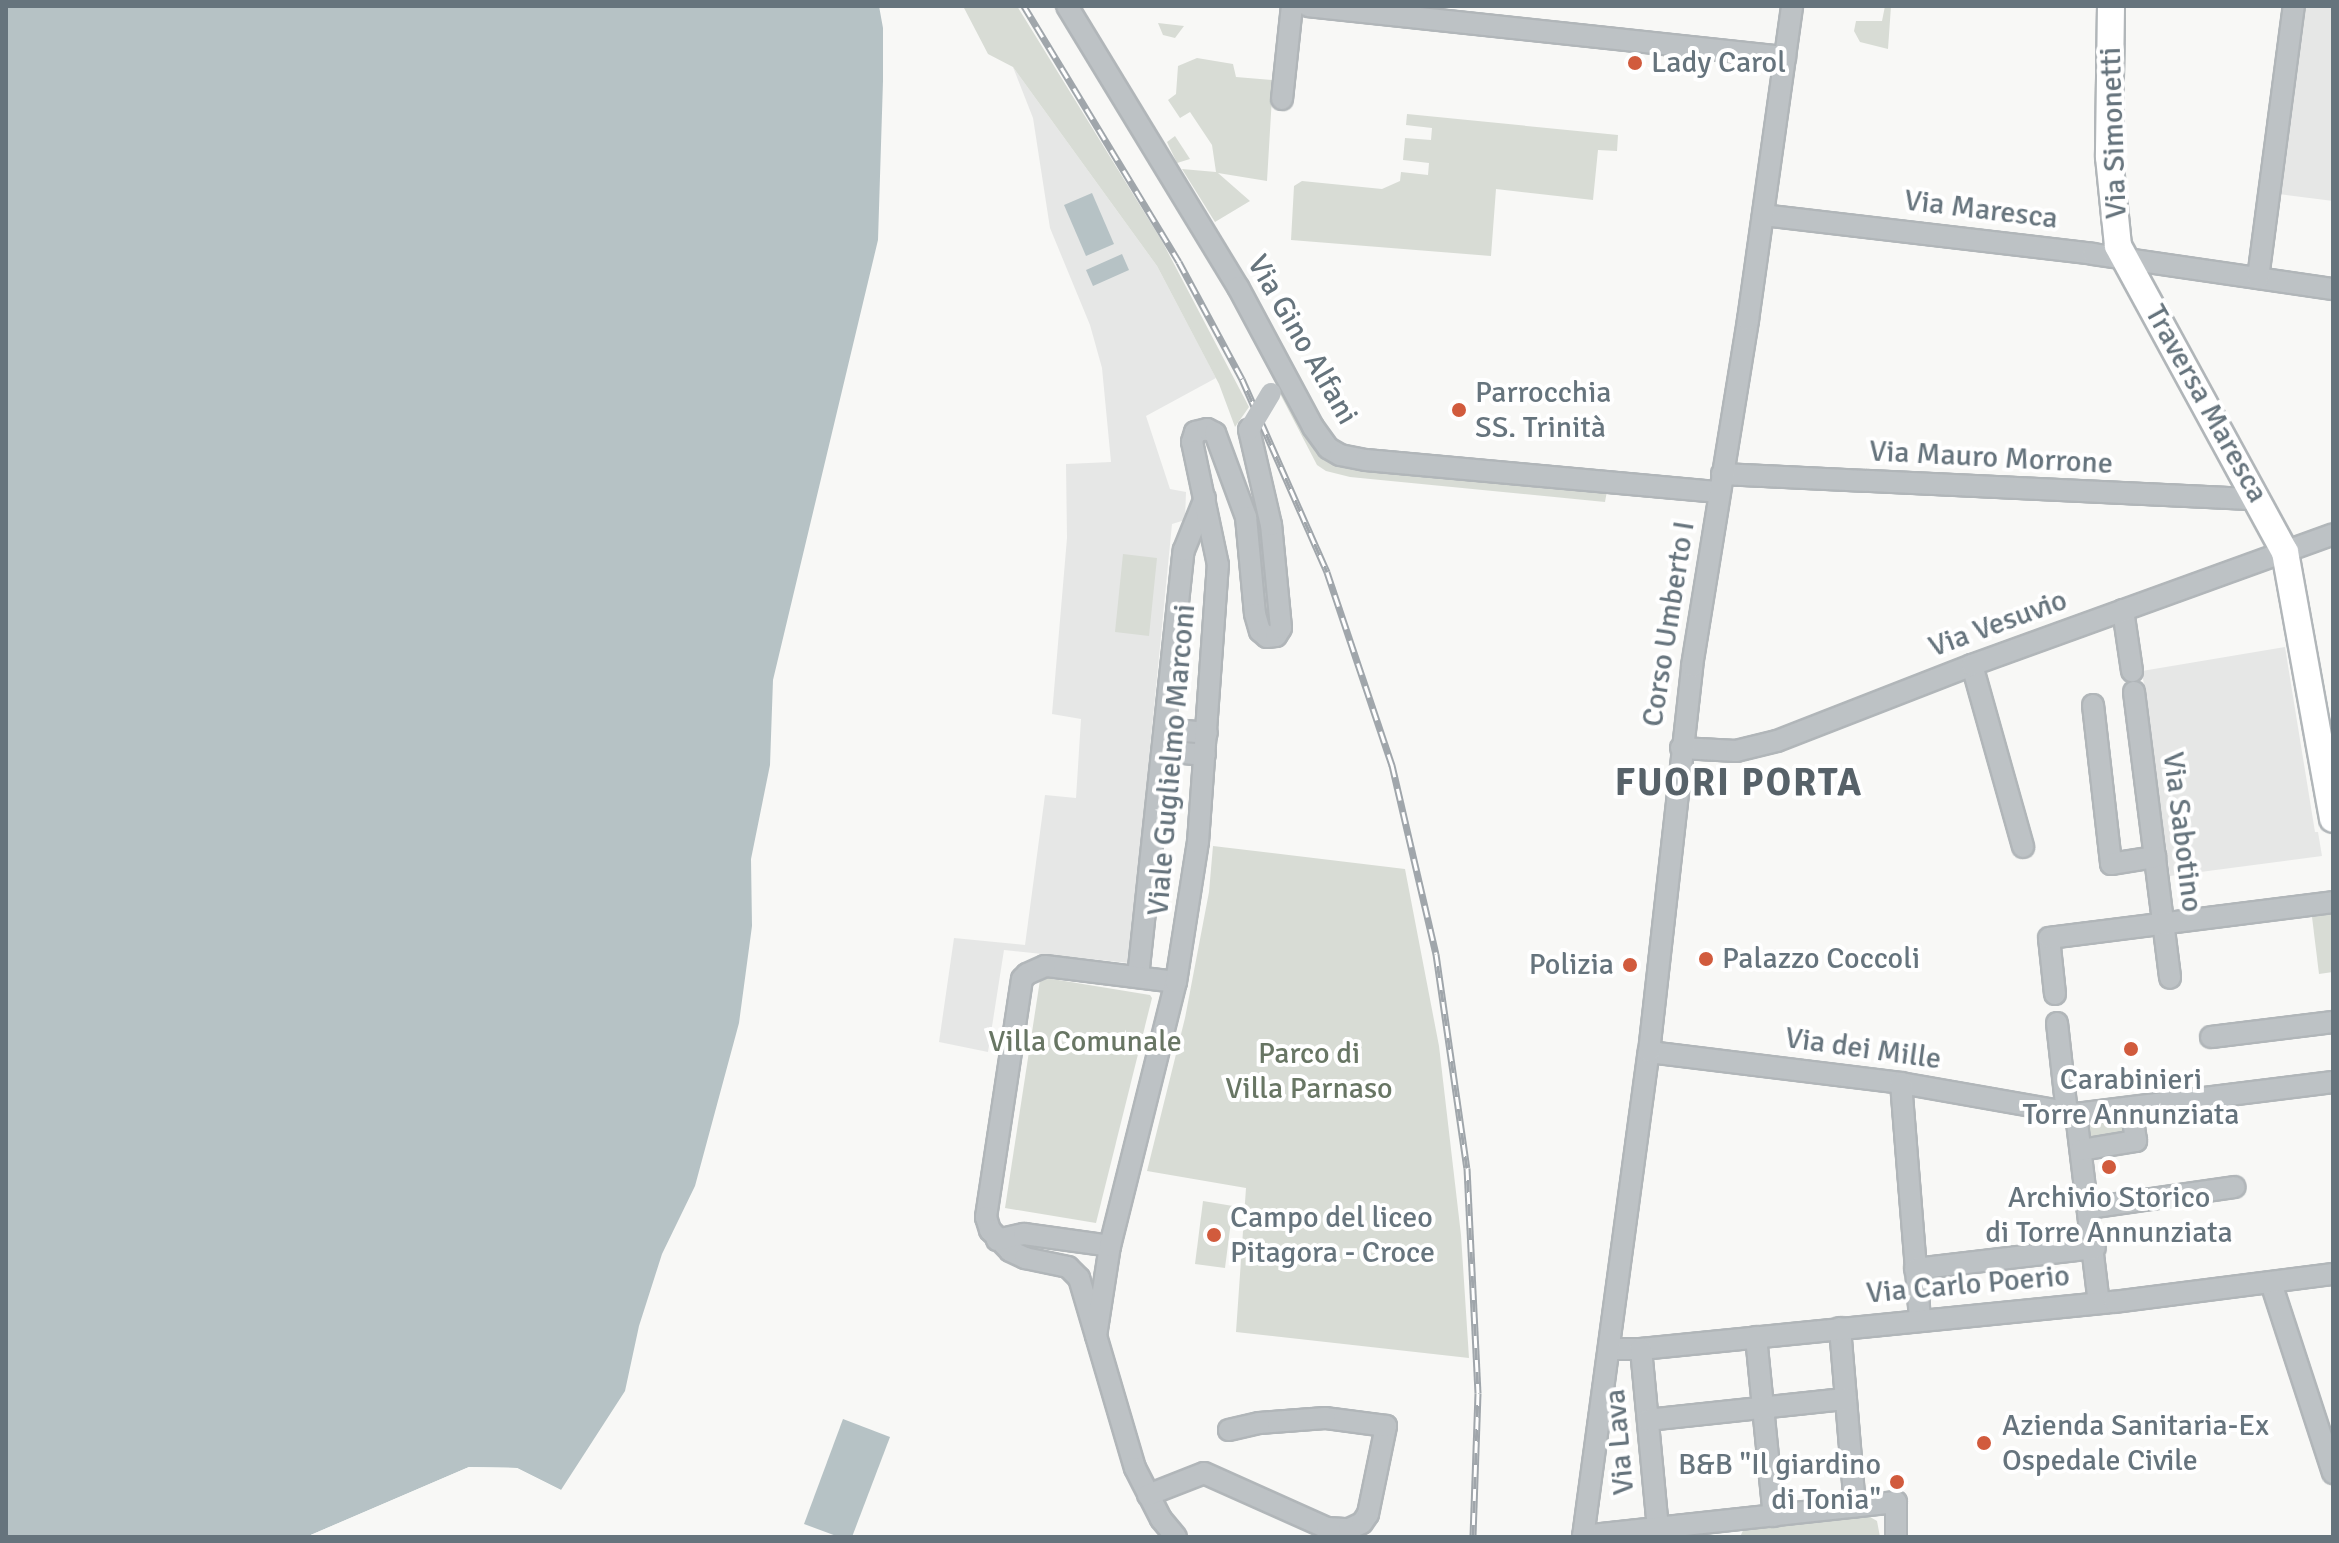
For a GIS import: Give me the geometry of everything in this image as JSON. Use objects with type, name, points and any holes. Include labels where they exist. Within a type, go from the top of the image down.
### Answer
[{"type":"main road","name":"Via Simonetti","points":[[2111,6],[2109,157],[2123,259]]},
{"type":"main road","name":"Traversa Maresca","points":[[2123,259],[2135,275],[2285,552],[2333,819]]},
{"type":"street","name":"Via Gino Alfani","points":[[1067,6],[1328,448],[1340,455],[1721,483]]},
{"type":"street","points":[[1282,99],[1292,6]]},
{"type":"street","points":[[1308,6],[1785,57]]},
{"type":"street","name":"Corso Umberto I","points":[[1583,1536],[1649,1052],[1681,748],[1792,6]]},
{"type":"street","points":[[2258,278],[2294,6]]},
{"type":"street","name":"Via Maresca","points":[[1763,215],[2123,259],[2333,289]]},
{"type":"street","points":[[1205,498],[1192,442],[1195,432],[1207,429],[1215,433],[1246,517],[1255,614],[1260,631],[1267,637],[1276,636],[1281,628],[1274,544],[1249,430],[1271,393],[1289,378]]},
{"type":"street","name":"Via Mauro Morrone","points":[[1721,483],[2233,498],[2256,496]]},
{"type":"street","name":"Viale Guglielmo Marconi","points":[[1138,977],[1184,550],[1205,498]]},
{"type":"street","name":"Viale Guglielmo Marconi","points":[[1176,1537],[1148,1495],[1127,1446],[1096,1336],[1110,1246],[1186,931],[1207,733],[1218,565],[1205,498]]},
{"type":"street","name":"Via Vesuvio","points":[[1681,748],[1755,749],[1972,665],[2333,534]]},
{"type":"street","points":[[2123,610],[2132,671]]},
{"type":"street","points":[[1972,665],[2023,847]]},
{"type":"street","name":"Via Sabotino","points":[[2134,692],[2170,978]]},
{"type":"street","points":[[2093,705],[2111,864],[2155,857]]},
{"type":"street","points":[[1165,729],[1207,733]]},
{"type":"street","points":[[1163,751],[1205,755]]},
{"type":"street","points":[[2055,994],[2049,938],[2333,902]]},
{"type":"street","points":[[1096,1336],[1075,1270],[1025,1258],[997,1240],[990,1230],[987,1209],[1022,979],[1036,968],[1045,966],[1176,982]]},
{"type":"street","points":[[2211,1037],[2333,1022]]},
{"type":"street","points":[[2057,1023],[2071,1114],[2081,1150],[2095,1248],[2099,1303]]},
{"type":"street","name":"Via dei Mille","points":[[1649,1052],[1901,1083],[2071,1114],[2333,1082]]},
{"type":"street","points":[[1901,1083],[1920,1320]]},
{"type":"street","points":[[2081,1150],[2136,1141],[2131,1107]]},
{"type":"street","points":[[2089,1208],[2234,1187]]},
{"type":"street","points":[[997,1240],[1024,1234],[1110,1246]]},
{"type":"street","points":[[1915,1269],[2095,1248]]},
{"type":"street","name":"Via Carlo Poerio","points":[[1609,1349],[1641,1349],[2099,1303],[2333,1274]]},
{"type":"street","points":[[2271,1283],[2333,1473]]},
{"type":"street","points":[[1840,1328],[1855,1506]]},
{"type":"street","points":[[1756,1337],[1774,1516]]},
{"type":"street","name":"Via Lava","points":[[1641,1349],[1658,1530]]},
{"type":"street","points":[[1648,1420],[1846,1399]]},
{"type":"street","points":[[1148,1495],[1204,1473],[1215,1475],[1327,1528],[1349,1529],[1362,1523],[1368,1514],[1386,1426],[1325,1418],[1259,1423],[1229,1430]]},
{"type":"street","points":[[1583,1536],[1732,1528],[1774,1516],[1896,1502],[1896,1537]]},
{"type":"shaded area","points":[[6,6],[879,6],[883,28],[883,81],[878,240],[773,680],[770,765],[751,859],[752,926],[739,1023],[695,1186],[662,1254],[639,1326],[625,1391],[561,1490],[517,1468],[469,1467],[306,1537],[6,1537]]},
{"type":"shaded area","points":[[2304,6],[2333,6],[2333,201],[2279,194]]},
{"type":"shaded area","points":[[1013,67],[1157,266],[1216,378],[1146,416],[1170,489],[1186,492],[1185,520],[1172,524],[1129,963],[1004,950],[988,1052],[939,1042],[954,938],[1025,945],[1045,795],[1076,798],[1081,719],[1052,714],[1067,538],[1066,464],[1111,462],[1102,368],[1090,325],[1050,228],[1033,118]]},
{"type":"shaded area","points":[[1092,193],[1114,244],[1086,256],[1064,205]]},
{"type":"shaded area","points":[[1122,254],[1129,270],[1093,286],[1086,270]]},
{"type":"shaded area","points":[[2285,647],[2315,832],[2318,832],[2322,856],[2170,876],[2142,671]]},
{"type":"shaded area","points":[[843,1419],[890,1437],[852,1537],[839,1537],[804,1524]]},
{"type":"green space","points":[[963,6],[1017,6],[1162,241],[1249,407],[1235,427],[1219,384],[1157,266],[1013,67],[988,54]]},
{"type":"green space","points":[[1885,6],[1891,6],[1888,49],[1860,42],[1854,31],[1856,21],[1882,21]]},
{"type":"green space","points":[[1158,23],[1184,26],[1175,38],[1163,35]]},
{"type":"green space","points":[[1197,58],[1233,64],[1236,77],[1273,80],[1267,181],[1218,173],[1250,201],[1215,222],[1182,169],[1216,172],[1212,145],[1190,112],[1180,118],[1168,100],[1176,94],[1178,66]]},
{"type":"green space","points":[[1407,114],[1618,135],[1617,151],[1598,150],[1593,200],[1496,189],[1491,256],[1291,240],[1294,186],[1302,181],[1382,189],[1400,181],[1401,172],[1428,175],[1429,163],[1403,160],[1405,138],[1431,140],[1432,128],[1406,125]]},
{"type":"green space","points":[[1175,136],[1190,159],[1177,163],[1167,142]]},
{"type":"green space","points":[[1289,378],[1328,448],[1607,491],[1605,502],[1350,477],[1326,471],[1317,465],[1277,388]]},
{"type":"green space","points":[[1123,554],[1157,558],[1149,636],[1115,632]]},
{"type":"green space","name":"Parco di Villa Parnaso","points":[[1213,846],[1405,869],[1439,1046],[1461,1235],[1469,1358],[1236,1332],[1246,1188],[1147,1171],[1185,1018],[1209,892]]},
{"type":"green space","points":[[2332,914],[2333,972],[2319,974],[2312,917]]},
{"type":"green space","name":"Villa Comunale","points":[[1046,978],[1150,995],[1152,998],[1096,1223],[1005,1208],[1040,980]]},
{"type":"green space","points":[[2120,1117],[2123,1135],[2087,1140],[2084,1123]]},
{"type":"green space","name":"Campo del liceo Pitagora - Croce","points":[[1203,1201],[1233,1206],[1225,1268],[1195,1264]]},
{"type":"green space","points":[[1865,1514],[1877,1521],[1880,1537],[1740,1537],[1745,1526]]},
{"type":"pier","points":[[469,1467],[517,1468],[561,1490],[561,1494],[516,1472],[470,1471],[315,1537],[306,1537]]},
{"type":"railway","points":[[1024,6],[1179,262],[1242,379],[1327,572],[1392,765],[1436,954],[1467,1168],[1478,1393],[1473,1537]]},
{"type":"place","name":"Lady Carol","points":[[1635,63]]},
{"type":"place","name":"Parrocchia SS. Trinità","points":[[1459,410]]},
{"type":"place","name":"Palazzo Coccoli","points":[[1706,959]]},
{"type":"place","name":"Polizia","points":[[1630,965]]},
{"type":"place","name":"Carabinieri Torre Annunziata","points":[[2131,1049]]},
{"type":"place","name":"Archivio Storico di Torre Annunziata","points":[[2109,1167]]},
{"type":"place","name":"Campo del liceo Pitagora - Croce","points":[[1214,1235]]},
{"type":"place","name":"Azienda Sanitaria-Ex Ospedale Civile","points":[[1984,1443]]},
{"type":"place","name":"B&B \"Il giardino di Tonia\"","points":[[1897,1482]]},
{"type":"district","name":"FUORI PORTA","points":[[1739,783]]}]
